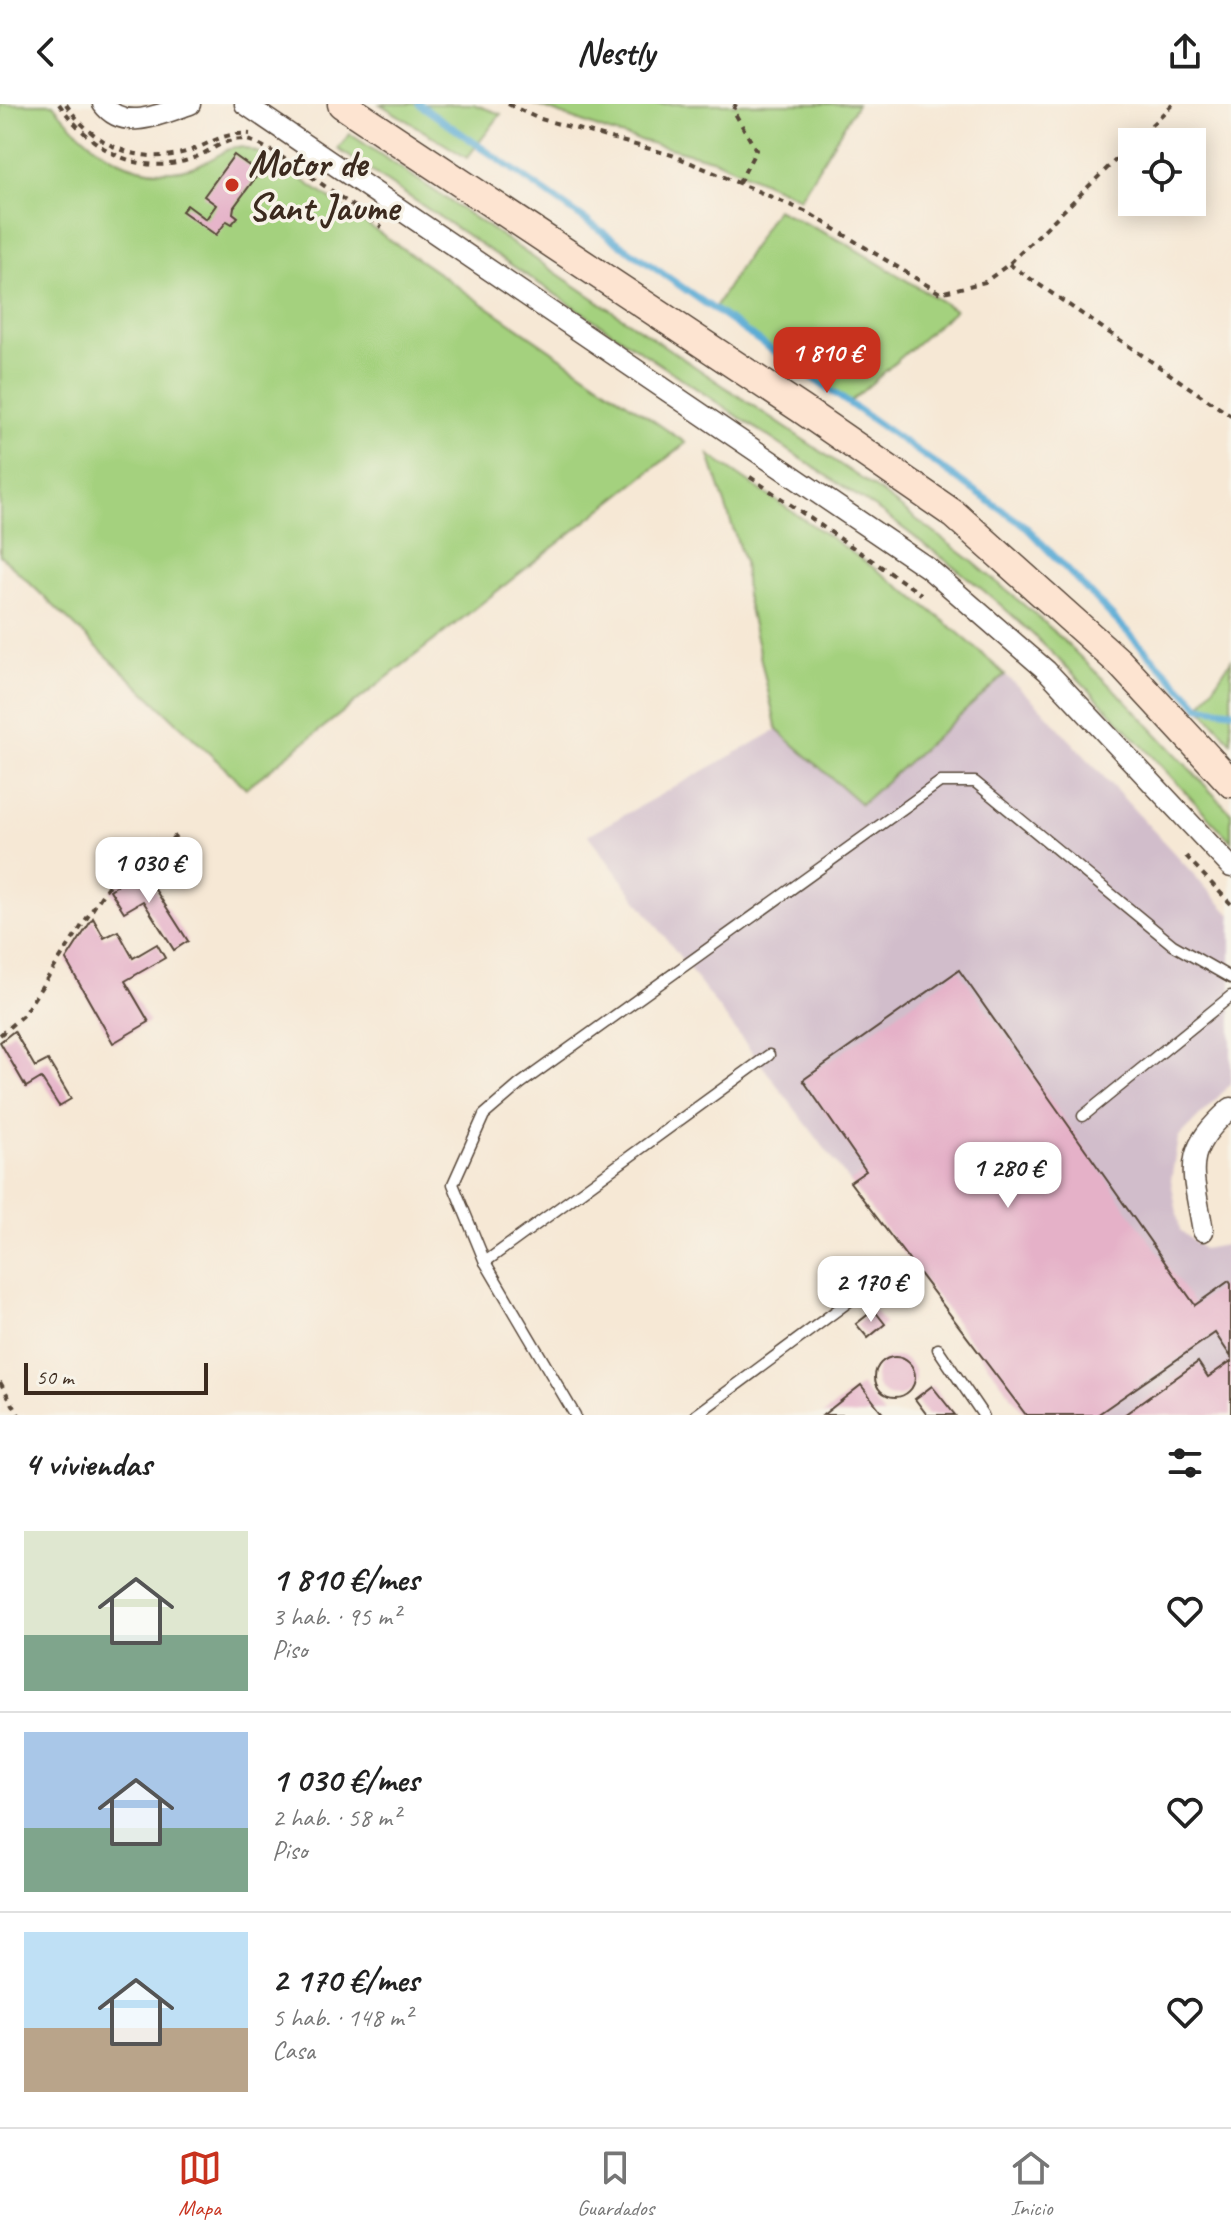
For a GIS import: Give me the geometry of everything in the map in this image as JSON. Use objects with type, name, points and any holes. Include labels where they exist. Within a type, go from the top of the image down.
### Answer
[{"type":"main road","points":[[342,104],[955,515],[1119,662],[1231,783]]},
{"type":"street","points":[[103,104],[109,112],[122,118],[145,119],[190,104]]},
{"type":"street","points":[[245,104],[928,568],[1047,671],[1231,867]]},
{"type":"street","points":[[1203,1231],[1192,1160],[1205,1131],[1231,1108]]},
{"type":"lane","points":[[575,1415],[485,1262],[453,1184],[484,1115],[520,1084],[940,782],[975,782],[1173,945],[1231,978]]},
{"type":"lane","points":[[1083,1116],[1231,996]]},
{"type":"lane","points":[[485,1262],[769,1055]]},
{"type":"lane","points":[[696,1415],[859,1294]]},
{"type":"lane","points":[[938,1349],[983,1415]]},
{"type":"path","points":[[59,104],[93,142],[138,163],[180,163],[227,142],[254,142],[385,229]]},
{"type":"path","points":[[66,104],[85,129],[106,145],[126,152],[162,157],[197,148],[234,133],[256,135],[392,225]]},
{"type":"path","points":[[508,104],[537,118],[672,155],[807,212],[940,293],[985,282],[1009,264],[1118,158]]},
{"type":"path","points":[[736,104],[733,110],[756,150],[739,183]]},
{"type":"path","points":[[1148,128],[1173,104]]},
{"type":"path","points":[[1009,264],[1231,416]]},
{"type":"path","points":[[748,476],[927,594],[917,582]]},
{"type":"path","points":[[0,1035],[23,1015],[110,883],[180,833]]},
{"type":"path","points":[[0,1382],[19,1415]]},
{"type":"shaded area","points":[[1005,675],[1036,703],[1231,915],[1231,1084],[1178,1138],[1171,1180],[1180,1230],[1203,1249],[1231,1244],[1231,1415],[1026,1415],[588,835],[777,730],[861,804]]},
{"type":"green space","points":[[0,104],[53,104],[98,148],[135,167],[155,171],[176,170],[198,165],[238,147],[272,159],[686,443],[246,788],[0,555]]},
{"type":"green space","points":[[380,104],[473,104],[501,114],[467,158]]},
{"type":"green space","points":[[533,104],[857,104],[800,198],[715,160],[609,132]]},
{"type":"green space","points":[[350,134],[875,488],[973,562],[1044,622],[1128,703],[1231,813],[1231,841],[1070,671],[967,577],[884,514],[338,149]]},
{"type":"green space","points":[[776,209],[845,243],[955,310],[849,403],[714,309]]},
{"type":"green space","points":[[709,455],[899,586],[1005,675],[861,804],[777,730],[746,595],[744,562]]},
{"type":"green space","points":[[1231,660],[1231,742],[1200,707]]},
{"type":"building","name":"Motor de Sant Jaume","points":[[234,155],[259,173],[234,207],[233,213],[238,217],[232,224],[227,221],[216,235],[182,211],[187,205],[206,219],[216,205],[204,196]]},
{"type":"building","points":[[142,869],[188,941],[174,950],[143,901],[124,912],[110,890]]},
{"type":"building","points":[[93,918],[104,938],[118,931],[133,958],[157,944],[165,958],[125,981],[149,1022],[113,1043],[66,960]]},
{"type":"building","points":[[959,970],[1195,1305],[1229,1281],[1231,1357],[1215,1333],[1097,1415],[1026,1415],[850,1182],[866,1171],[803,1080]]},
{"type":"building","points":[[14,1031],[35,1067],[48,1060],[71,1099],[59,1106],[41,1078],[26,1087],[0,1042]]},
{"type":"building","points":[[874,1310],[885,1324],[868,1338],[856,1324]]},
{"type":"building","points":[[895,1357],[909,1363],[915,1377],[909,1391],[895,1397],[881,1391],[875,1377],[881,1363]]},
{"type":"building","points":[[1231,1361],[1231,1415],[1124,1415],[1198,1362],[1208,1377]]},
{"type":"building","points":[[861,1385],[884,1415],[823,1415]]},
{"type":"building","points":[[932,1386],[955,1415],[927,1415],[915,1399]]},
{"type":"waterway","points":[[419,104],[1025,526],[1200,707],[1231,711]]},
{"type":"place","name":"Motor de Sant Jaume","points":[[232,185]]}]
